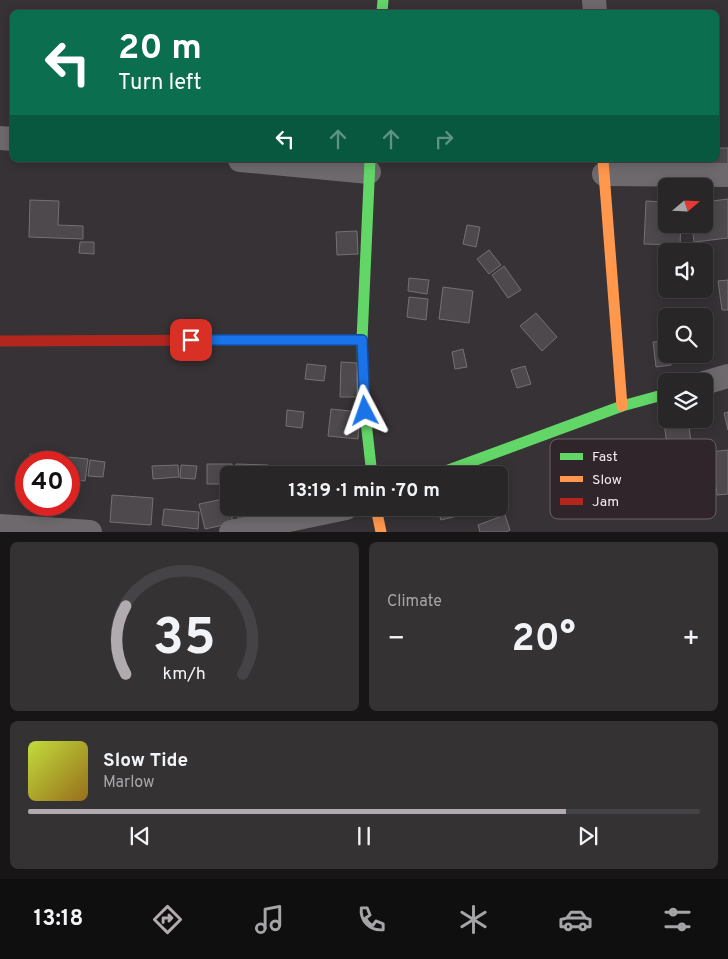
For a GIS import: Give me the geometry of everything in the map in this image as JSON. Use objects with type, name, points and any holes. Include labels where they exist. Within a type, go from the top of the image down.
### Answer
[{"type":"street","points":[[283,162],[370,166],[362,340],[364,395],[371,466]]},
{"type":"street","points":[[622,406],[603,167],[728,175]]},
{"type":"street","points":[[0,341],[362,340]]},
{"type":"street","points":[[713,380],[728,376]]},
{"type":"street","points":[[459,466],[622,406],[658,396]]},
{"type":"street","points":[[231,532],[308,516]]},
{"type":"street","points":[[378,516],[381,532]]},
{"type":"street","points":[[0,526],[90,532]]},
{"type":"building","points":[[719,148],[728,148],[728,174],[705,174],[705,162],[719,162]]},
{"type":"building","points":[[642,162],[676,162],[676,170],[642,170]]},
{"type":"building","points":[[728,199],[728,238],[694,242],[693,233],[713,233],[713,201]]},
{"type":"building","points":[[30,200],[59,201],[58,225],[83,226],[83,239],[29,237]]},
{"type":"building","points":[[646,201],[658,202],[658,233],[681,233],[680,243],[644,244]]},
{"type":"building","points":[[467,225],[480,227],[476,247],[463,244]]},
{"type":"building","points":[[357,231],[358,254],[337,255],[336,232]]},
{"type":"building","points":[[80,242],[94,242],[94,254],[79,253]]},
{"type":"building","points":[[489,250],[501,265],[489,274],[477,259]]},
{"type":"building","points":[[504,266],[521,290],[508,298],[492,275]]},
{"type":"building","points":[[409,278],[429,280],[427,294],[408,291]]},
{"type":"building","points":[[728,280],[728,310],[722,310],[718,281]]},
{"type":"building","points":[[443,287],[473,291],[469,323],[439,319]]},
{"type":"building","points":[[409,297],[428,299],[426,320],[407,317]]},
{"type":"building","points":[[536,313],[557,337],[542,351],[520,326]]},
{"type":"building","points":[[653,342],[658,342],[658,363],[671,363],[671,365],[656,367]]},
{"type":"building","points":[[463,349],[467,367],[455,369],[452,352]]},
{"type":"building","points":[[341,362],[357,363],[357,397],[340,397]]},
{"type":"building","points":[[307,364],[326,366],[324,381],[305,379]]},
{"type":"building","points":[[525,366],[531,384],[517,388],[511,370]]},
{"type":"building","points":[[331,409],[360,412],[358,439],[328,436]]},
{"type":"building","points":[[287,410],[304,412],[302,428],[286,426]]},
{"type":"building","points":[[728,412],[728,430],[724,413]]},
{"type":"building","points":[[665,428],[689,428],[691,439],[666,439]]},
{"type":"building","points":[[728,450],[728,494],[717,495],[716,451]]},
{"type":"building","points":[[80,458],[88,459],[85,481],[80,480]]},
{"type":"building","points":[[90,460],[105,462],[103,477],[88,476]]},
{"type":"building","points":[[207,464],[232,464],[232,466],[220,466],[220,484],[207,484]]},
{"type":"building","points":[[236,464],[268,465],[268,466],[236,466]]},
{"type":"building","points":[[178,465],[179,477],[153,479],[152,466]]},
{"type":"building","points":[[181,465],[197,466],[195,479],[180,478]]},
{"type":"building","points":[[112,495],[153,498],[151,525],[110,522]]},
{"type":"building","points":[[220,500],[220,516],[232,516],[233,523],[205,529],[199,504]]},
{"type":"building","points":[[164,509],[199,512],[198,529],[162,525]]},
{"type":"building","points":[[238,516],[259,516],[260,520],[239,523]]},
{"type":"building","points":[[440,516],[457,516],[441,520]]},
{"type":"building","points":[[505,516],[510,530],[506,532],[480,532],[478,525]]},
{"type":"traffic: fast","points":[[382,10],[383,0]]},
{"type":"traffic: fast","points":[[370,162],[362,340],[363,395],[371,466]]},
{"type":"traffic: fast","points":[[250,340],[362,340]]},
{"type":"traffic: fast","points":[[459,466],[622,406],[658,396]]},
{"type":"traffic: slow","points":[[603,162],[622,406]]},
{"type":"traffic: slow","points":[[378,516],[381,532]]},
{"type":"traffic: jam","points":[[0,341],[250,340]]},
{"type":"route","points":[[191,340],[362,340],[365,411]]}]
